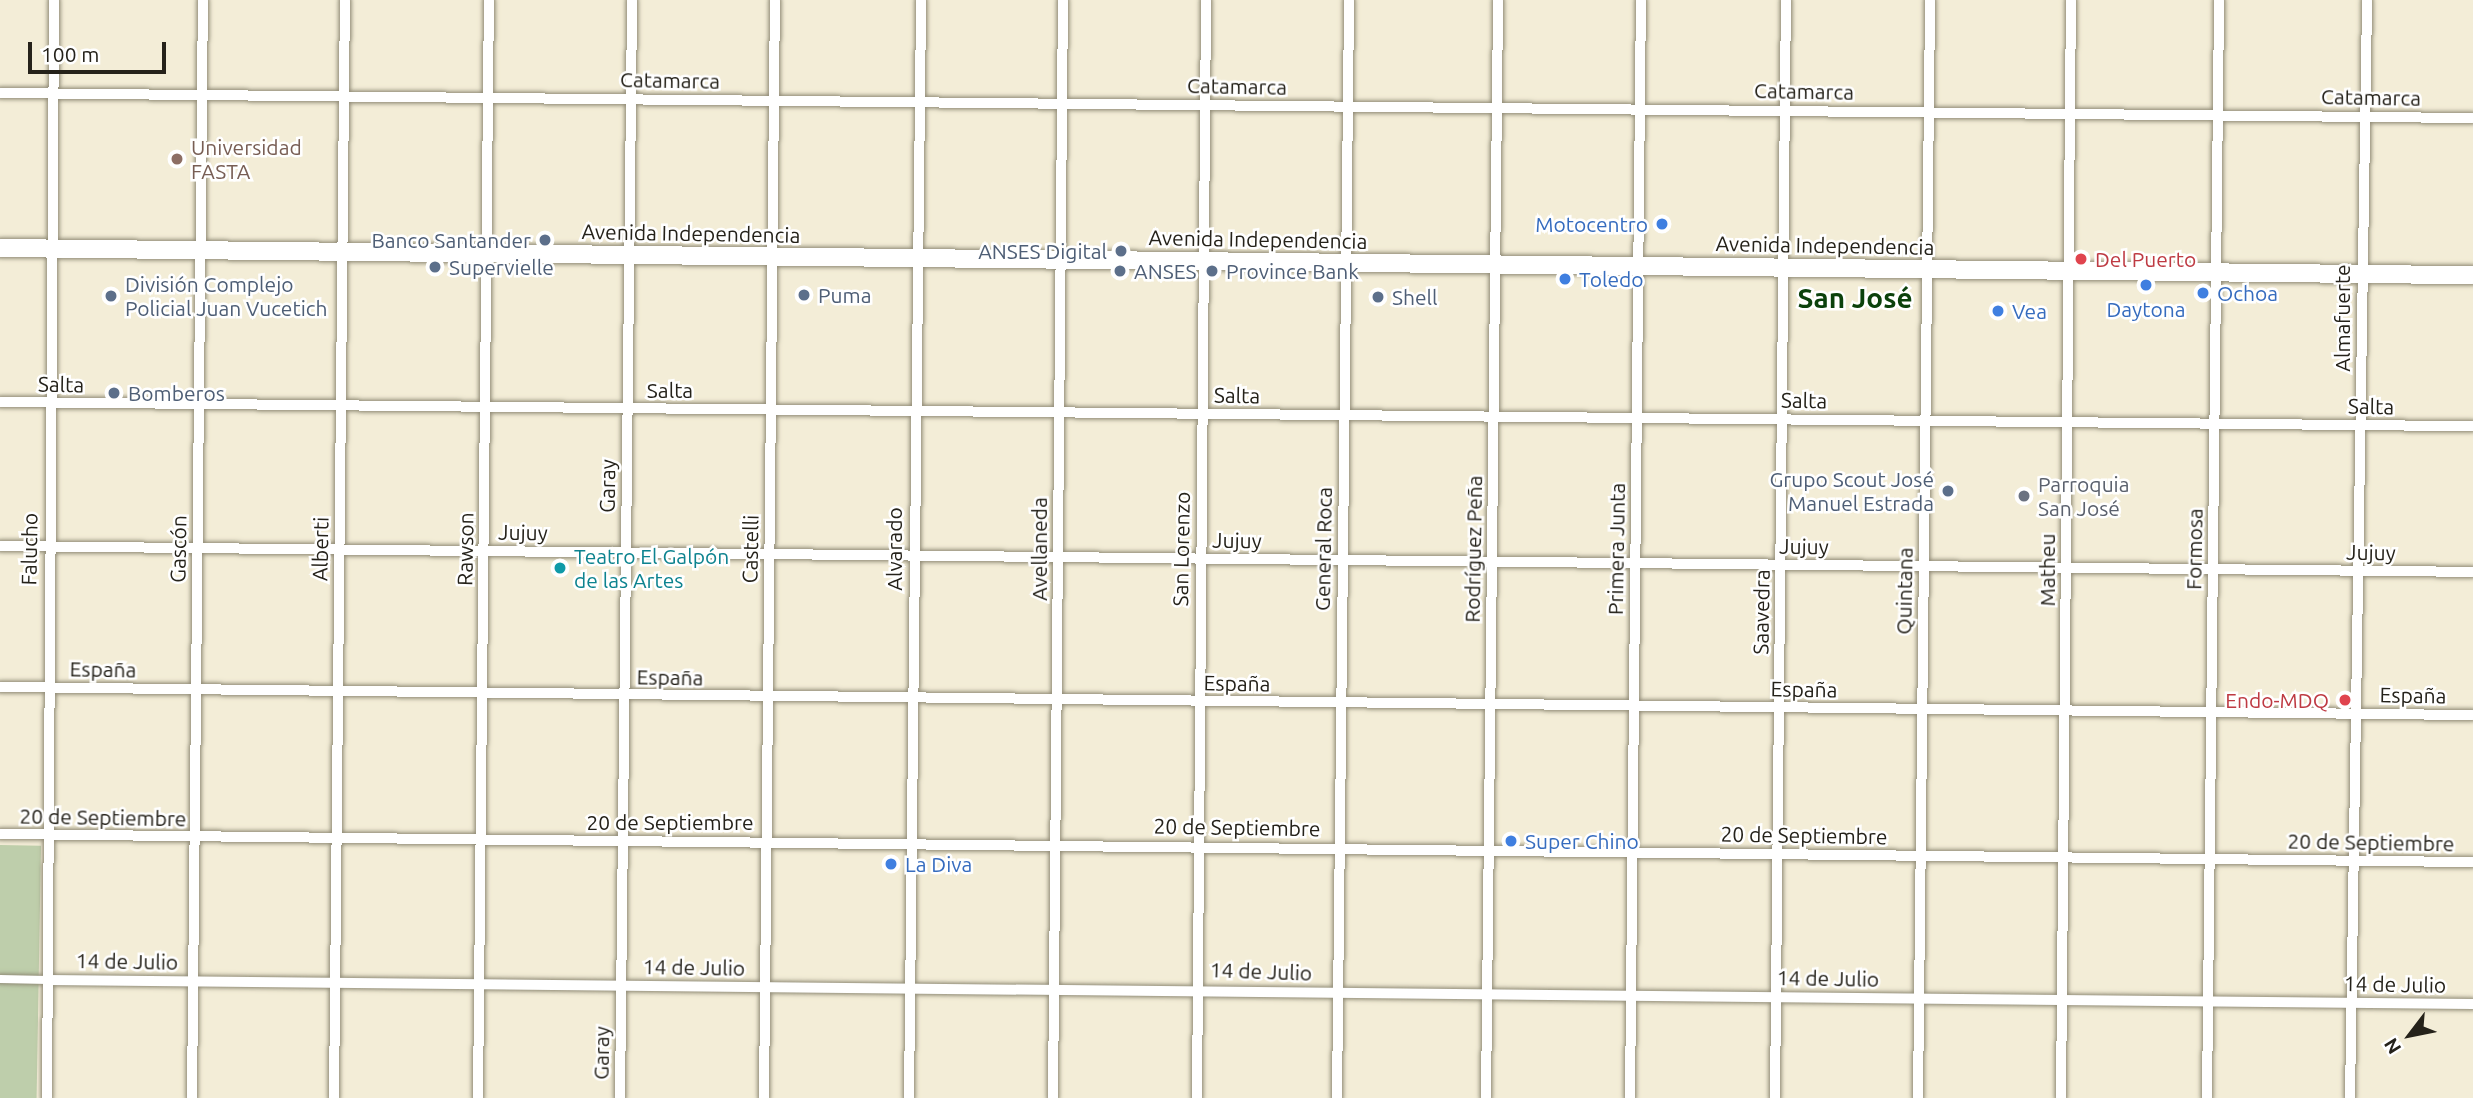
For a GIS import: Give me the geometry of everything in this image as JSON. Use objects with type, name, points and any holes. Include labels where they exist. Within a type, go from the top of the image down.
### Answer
[{"type":"main road","name":"Avenida Independencia","points":[[0,248],[2473,275]]},
{"type":"street","name":"Falucho","points":[[47,1098],[50,836],[47,687],[54,0]]},
{"type":"street","name":"Gascón","points":[[192,1098],[202,0]]},
{"type":"street","name":"Alberti","points":[[334,1098],[345,0]]},
{"type":"street","name":"Rawson","points":[[478,1098],[489,0]]},
{"type":"street","name":"Garay","points":[[620,1098],[632,0]]},
{"type":"street","name":"Castelli","points":[[764,1098],[775,0]]},
{"type":"street","name":"Alvarado","points":[[909,1098],[916,258],[921,0]]},
{"type":"street","name":"Avellaneda","points":[[1053,1098],[1063,0]]},
{"type":"street","name":"San Lorenzo","points":[[1196,1098],[1206,0]]},
{"type":"street","name":"General Roca","points":[[1337,1098],[1349,0]]},
{"type":"street","name":"Rodríguez Peña","points":[[1486,1098],[1498,0]]},
{"type":"street","name":"Primera Junta","points":[[1630,1098],[1641,0]]},
{"type":"street","name":"Saavedra","points":[[1775,1098],[1786,0]]},
{"type":"street","name":"Quintana","points":[[1918,1098],[1930,0]]},
{"type":"street","name":"Matheu","points":[[2062,1098],[2071,0]]},
{"type":"street","name":"Formosa","points":[[2207,1098],[2219,0]]},
{"type":"street","name":"Almafuerte","points":[[2350,1098],[2367,0]]},
{"type":"street","name":"Catamarca","points":[[0,93],[2473,118]]},
{"type":"street","name":"Salta","points":[[0,402],[2473,426]]},
{"type":"street","name":"Jujuy","points":[[0,546],[2473,572]]},
{"type":"street","name":"España","points":[[0,687],[2473,715]]},
{"type":"street","name":"20 de Septiembre","points":[[0,834],[1198,845],[1339,849],[2473,862]]},
{"type":"street","points":[[0,979],[48,980]]},
{"type":"street","name":"14 de Julio","points":[[48,980],[1055,990],[1197,988],[1337,993],[2473,1004]]},
{"type":"green space","points":[[0,845],[41,846],[37,1098],[0,1098]]},
{"type":"place","name":"Universidad FASTA","points":[[177,159]]},
{"type":"place","name":"Motocentro","points":[[1662,224]]},
{"type":"place","name":"Banco Santander","points":[[545,240]]},
{"type":"place","name":"ANSES Digital","points":[[1121,251]]},
{"type":"place","name":"Del Puerto","points":[[2081,259]]},
{"type":"place","name":"Supervielle","points":[[435,267]]},
{"type":"place","name":"ANSES","points":[[1120,271]]},
{"type":"place","name":"Province Bank","points":[[1212,271]]},
{"type":"place","name":"Toledo","points":[[1565,279]]},
{"type":"place","name":"Daytona","points":[[2146,285]]},
{"type":"place","name":"Ochoa","points":[[2203,293]]},
{"type":"place","name":"Puma","points":[[804,295]]},
{"type":"place","name":"División Complejo Policial Juan Vucetich","points":[[111,296]]},
{"type":"place","name":"Shell","points":[[1378,297]]},
{"type":"place","name":"Vea","points":[[1998,311]]},
{"type":"place","name":"Bomberos","points":[[114,393]]},
{"type":"place","name":"Grupo Scout José Manuel Estrada","points":[[1948,491]]},
{"type":"place","name":"Parroquia San José","points":[[2024,496]]},
{"type":"place","name":"Teatro El Galpón de las Artes","points":[[560,568]]},
{"type":"place","name":"Endo-MDQ","points":[[2345,700]]},
{"type":"place","name":"Super Chino","points":[[1511,841]]},
{"type":"place","name":"La Diva","points":[[891,864]]},
{"type":"district","name":"San José","points":[[1855,298]]}]
